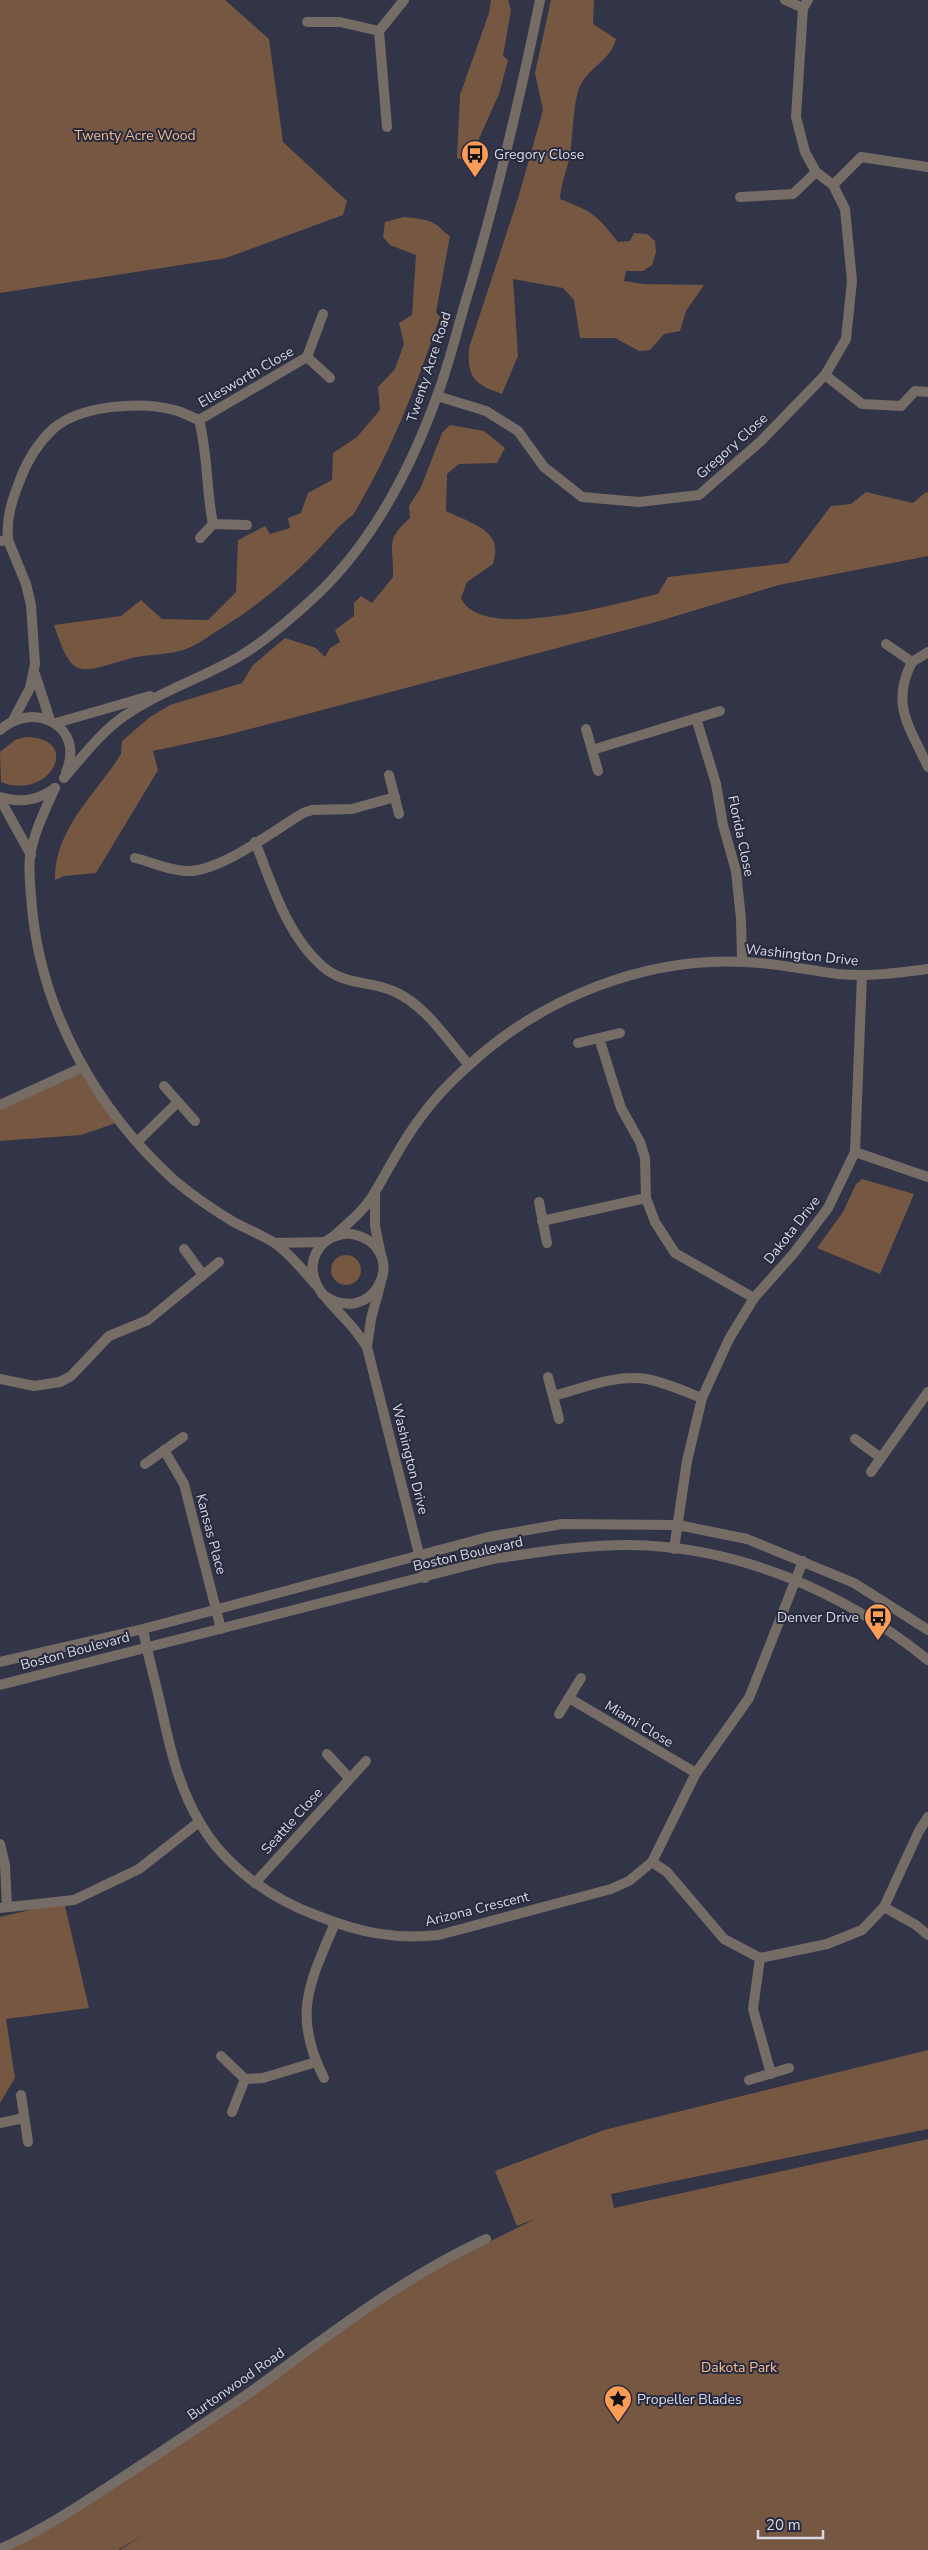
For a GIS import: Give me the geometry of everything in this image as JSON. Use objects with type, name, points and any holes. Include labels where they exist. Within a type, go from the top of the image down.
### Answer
[{"type":"street","points":[[387,127],[379,31],[404,0]]},
{"type":"street","name":"Twenty Acre Road","points":[[55,788],[120,720],[161,694],[239,656],[310,601],[345,563],[375,524],[408,466],[438,396],[518,107],[540,0]]},
{"type":"street","name":"Gregory Close","points":[[438,396],[486,410],[518,431],[544,467],[582,497],[639,502],[699,495],[761,441],[825,374],[846,340],[852,281],[845,209],[833,185],[816,172],[805,152],[796,117],[806,4],[785,0]]},
{"type":"street","points":[[307,22],[340,22],[379,31]]},
{"type":"street","points":[[833,185],[861,157],[928,167]]},
{"type":"street","points":[[740,198],[793,194],[816,172]]},
{"type":"street","name":"Ellesworth Close","points":[[199,420],[307,357],[322,314]]},
{"type":"street","name":"Ellesworth Close","points":[[307,357],[330,378]]},
{"type":"street","points":[[825,374],[862,404],[901,406],[915,392],[928,392]]},
{"type":"street","name":"Ellesworth Close","points":[[64,778],[70,763],[71,751],[69,741],[53,722],[34,674],[31,605],[26,584],[4,540],[9,512],[25,468],[44,438],[66,420],[82,413],[120,406],[174,410],[199,420]]},
{"type":"street","name":"Ellesworth Close","points":[[199,420],[206,450],[208,498],[213,524]]},
{"type":"street","points":[[200,538],[213,524],[246,525]]},
{"type":"street","points":[[886,644],[912,662]]},
{"type":"street","points":[[928,652],[912,662],[904,678],[900,694],[905,717],[928,767]]},
{"type":"street","name":"Ellesworth Close","points":[[12,722],[24,703],[34,674]]},
{"type":"street","name":"Twenty Acre Road","points":[[12,722],[29,719],[53,722],[161,694]]},
{"type":"street","points":[[592,750],[720,710]]},
{"type":"street","name":"Florida Close","points":[[696,718],[716,784],[723,825],[736,872],[741,920],[742,962]]},
{"type":"street","points":[[0,730],[12,722]]},
{"type":"street","points":[[586,729],[598,771]]},
{"type":"street","points":[[389,775],[399,814]]},
{"type":"street","points":[[0,798],[28,801],[43,796],[55,788]]},
{"type":"street","points":[[55,788],[37,831],[30,855],[29,874],[39,956],[50,995],[83,1067],[104,1101],[137,1142],[175,1180],[208,1206],[275,1244],[297,1262],[322,1294],[336,1302],[354,1304],[365,1300],[375,1292],[381,1282],[382,1258],[376,1247],[367,1239],[356,1234],[345,1233],[334,1236],[324,1242],[275,1244]]},
{"type":"street","points":[[135,858],[176,870],[199,870],[231,857],[303,813],[312,810],[352,809],[395,797]]},
{"type":"street","points":[[0,798],[30,855]]},
{"type":"street","points":[[255,842],[287,921],[309,952],[337,977],[391,990],[410,1001],[469,1065]]},
{"type":"street","name":"Washington Drive","points":[[334,1236],[355,1217],[374,1194],[392,1160],[418,1120],[469,1065],[499,1040],[531,1018],[564,1000],[624,976],[701,964],[742,962],[862,975],[928,969]]},
{"type":"street","name":"Dakota Drive","points":[[674,1549],[687,1461],[702,1398],[729,1339],[754,1298],[828,1208],[855,1152],[862,975]]},
{"type":"street","points":[[578,1044],[620,1033]]},
{"type":"street","points":[[599,1038],[621,1108],[640,1142],[645,1158],[646,1198],[654,1222],[676,1253],[754,1298]]},
{"type":"street","points":[[0,1105],[83,1067]]},
{"type":"street","points":[[164,1086],[195,1121]]},
{"type":"street","points":[[137,1142],[178,1102]]},
{"type":"street","points":[[855,1152],[928,1177]]},
{"type":"street","name":"Washington Drive","points":[[374,1194],[375,1226],[382,1258]]},
{"type":"street","points":[[542,1221],[646,1198]]},
{"type":"street","points":[[538,1202],[547,1243]]},
{"type":"street","points":[[315,1284],[313,1262],[324,1242]]},
{"type":"street","points":[[184,1249],[203,1275]]},
{"type":"street","points":[[0,1379],[34,1386],[60,1382],[71,1376],[109,1336],[148,1320],[219,1262]]},
{"type":"street","name":"Washington Drive","points":[[381,1282],[371,1319],[368,1347],[425,1578]]},
{"type":"street","name":"Washington Drive","points":[[322,1294],[368,1347]]},
{"type":"street","points":[[548,1377],[559,1419]]},
{"type":"street","points":[[553,1396],[630,1378],[662,1383],[702,1398]]},
{"type":"street","points":[[871,1472],[928,1392]]},
{"type":"street","points":[[145,1464],[183,1437]]},
{"type":"street","points":[[855,1439],[881,1458]]},
{"type":"street","name":"Kansas Place","points":[[164,1450],[184,1484],[221,1629]]},
{"type":"street","name":"Boston Boulevard","points":[[0,1662],[143,1630],[488,1537],[562,1524],[678,1526],[747,1539],[854,1583],[928,1630]]},
{"type":"street","name":"Boston Boulevard","points":[[0,1685],[146,1646],[425,1578],[493,1559],[565,1548],[630,1545],[674,1549],[741,1562],[795,1579],[858,1611],[928,1660]]},
{"type":"street","name":"Arizona Crescent","points":[[143,1630],[172,1760],[199,1822],[224,1855],[255,1883],[292,1907],[335,1923],[386,1936],[439,1935],[611,1890],[629,1881],[652,1862],[696,1773],[749,1698],[803,1561]]},
{"type":"street","points":[[559,1714],[581,1678]]},
{"type":"street","name":"Miami Close","points":[[569,1698],[696,1773]]},
{"type":"street","points":[[327,1754],[349,1778]]},
{"type":"street","name":"Seattle Close","points":[[255,1883],[366,1761]]},
{"type":"street","points":[[652,1862],[667,1872],[724,1939],[760,1958],[827,1944],[862,1930],[884,1907],[919,1831],[928,1817]]},
{"type":"street","points":[[0,1844],[5,1866],[3,1908],[74,1900],[139,1869],[199,1822]]},
{"type":"street","points":[[884,1907],[916,1925],[928,1935]]},
{"type":"street","points":[[324,2078],[309,2042],[305,2018],[314,1972],[335,1923]]},
{"type":"street","points":[[760,1958],[753,2009],[771,2074]]},
{"type":"street","points":[[221,2056],[245,2079],[263,2078],[316,2062]]},
{"type":"street","points":[[749,2080],[789,2068]]},
{"type":"street","points":[[232,2112],[245,2079]]},
{"type":"street","points":[[21,2095],[28,2142]]},
{"type":"street","points":[[0,2123],[24,2118]]},
{"type":"street","name":"Burtonwood Road","points":[[0,2549],[27,2537],[83,2504],[251,2392],[394,2289],[456,2252],[486,2239]]},
{"type":"green space","name":"Twenty Acre Wood","points":[[0,0],[225,0],[269,39],[283,142],[347,201],[343,215],[226,258],[0,293]]},
{"type":"green space","points":[[491,0],[508,0],[511,10],[503,56],[508,60],[499,94],[469,161],[457,158],[460,95],[489,13]]},
{"type":"green space","points":[[551,0],[594,0],[593,24],[616,39],[610,52],[589,73],[580,86],[575,110],[570,155],[560,199],[580,207],[593,215],[618,242],[630,241],[634,233],[647,234],[655,241],[656,252],[652,265],[643,271],[626,271],[624,281],[644,284],[704,285],[686,311],[680,331],[664,334],[650,350],[639,351],[615,338],[580,338],[574,300],[563,288],[513,279],[518,356],[502,394],[485,387],[471,374],[469,348],[519,195],[543,110],[535,73]]},
{"type":"green space","points":[[404,217],[430,221],[450,236],[436,312],[440,317],[402,419],[367,492],[353,515],[304,564],[269,595],[194,645],[177,652],[139,656],[89,669],[80,668],[73,664],[67,656],[54,625],[121,616],[141,600],[162,619],[208,620],[236,592],[238,540],[265,526],[270,534],[290,528],[288,518],[301,513],[308,493],[332,480],[333,453],[357,437],[380,410],[378,387],[395,369],[404,344],[399,323],[412,315],[416,255],[390,245],[383,237],[385,222]]},
{"type":"green space","points":[[450,425],[484,431],[505,448],[497,463],[459,464],[447,474],[446,511],[476,525],[494,541],[495,556],[493,564],[467,582],[461,598],[474,611],[495,618],[522,619],[585,611],[658,594],[668,577],[788,563],[831,506],[851,504],[866,492],[913,503],[926,492],[928,493],[928,556],[779,585],[656,622],[227,735],[153,751],[158,770],[96,873],[64,876],[55,880],[61,844],[69,828],[121,754],[122,741],[150,717],[170,705],[242,683],[253,665],[285,638],[316,648],[325,657],[330,648],[340,642],[335,630],[354,616],[354,603],[361,596],[372,603],[393,577],[393,538],[410,518],[409,506],[421,487],[442,433]]},
{"type":"green space","points":[[25,737],[43,740],[53,747],[56,757],[54,767],[46,777],[34,783],[19,786],[1,782],[0,752],[15,740]]},
{"type":"green space","points":[[83,1067],[119,1122],[81,1135],[0,1141],[0,1105]]},
{"type":"green space","points":[[862,1179],[914,1194],[880,1274],[817,1248],[843,1212],[856,1184]]},
{"type":"green space","points":[[346,1255],[356,1260],[361,1270],[356,1280],[346,1285],[336,1280],[331,1270],[336,1260]]},
{"type":"green space","points":[[64,1902],[89,2008],[6,2019],[15,2078],[0,2103],[0,1917]]},
{"type":"green space","name":"Dakota Park","points":[[928,2050],[928,2129],[611,2194],[614,2208],[928,2139],[928,2550],[120,2550],[145,2534],[118,2550],[0,2550],[27,2537],[394,2289],[537,2218],[517,2226],[495,2171],[604,2130]]},
{"type":"place","name":"Gregory Close","points":[[475,178]]},
{"type":"place","name":"Denver Drive","points":[[878,1641]]},
{"type":"place","name":"Propeller Blades","points":[[618,2423]]}]
